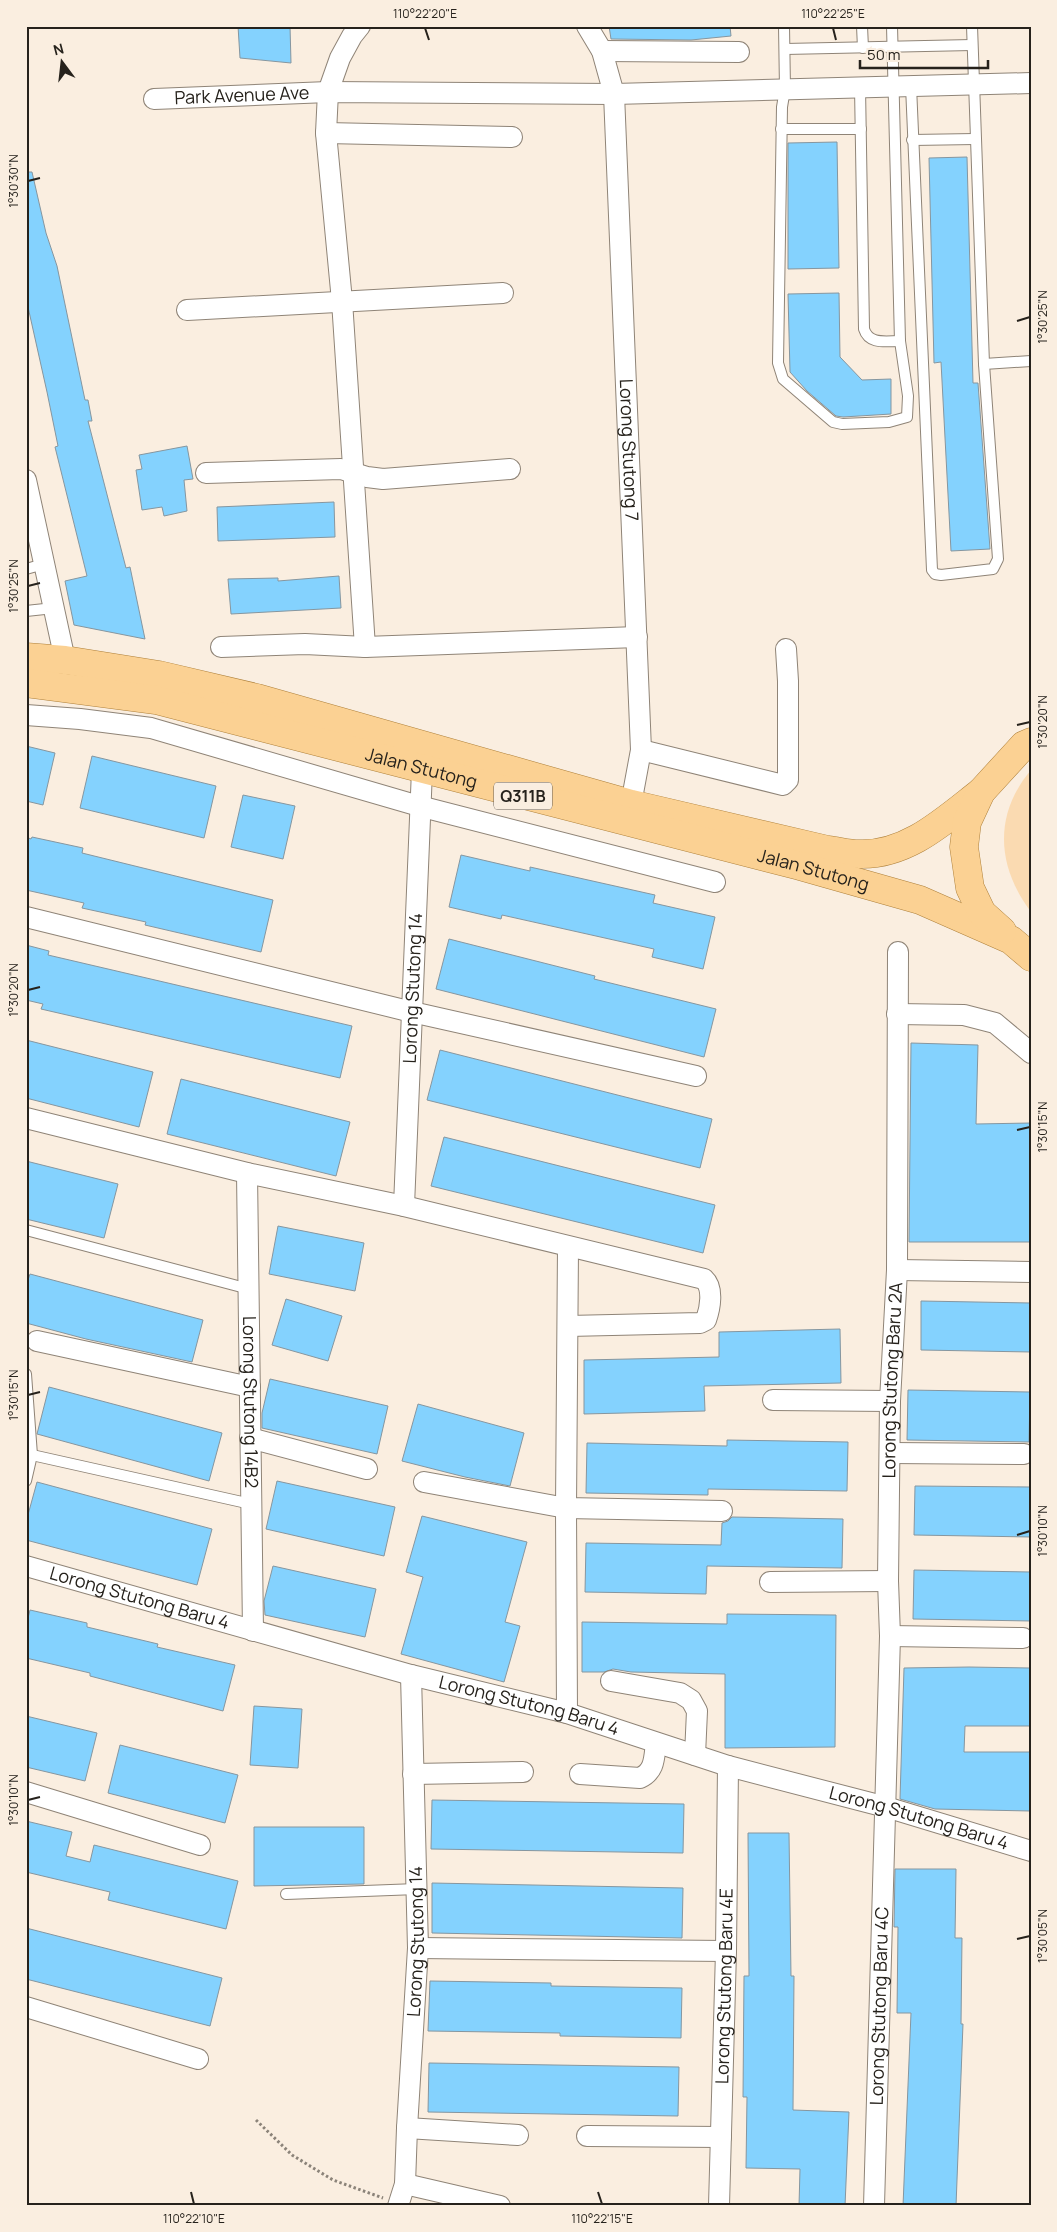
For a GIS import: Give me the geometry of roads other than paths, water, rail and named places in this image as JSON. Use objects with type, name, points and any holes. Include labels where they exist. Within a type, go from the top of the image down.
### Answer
[{"type":"main road","name":"Jalan Stutong","points":[[26,657],[65,660],[158,675],[257,698],[631,804],[828,850],[859,854],[894,850],[917,840],[981,792]]},
{"type":"main road","name":"Jalan Stutong","points":[[26,683],[156,700],[800,866],[920,900],[1024,949]]},
{"type":"main road","points":[[1024,949],[982,913],[970,888],[964,847],[967,822],[981,792],[1029,737]]},
{"type":"street","points":[[360,26],[340,58],[328,92],[326,133],[342,300],[365,647]]},
{"type":"street","name":"Lorong Stutong 7","points":[[587,26],[602,51],[614,94],[641,750],[631,804]]},
{"type":"street","points":[[602,51],[739,52]]},
{"type":"street","name":"Park Avenue Ave","points":[[154,99],[328,92],[614,94],[1031,83]]},
{"type":"street","points":[[326,133],[512,137]]},
{"type":"street","points":[[187,310],[342,300],[503,293]]},
{"type":"street","points":[[206,473],[341,469],[367,477],[383,479],[510,469]]},
{"type":"street","points":[[26,480],[35,567],[54,608],[65,660]]},
{"type":"street","points":[[221,647],[305,644],[365,647],[637,636]]},
{"type":"street","points":[[641,750],[783,785],[788,780],[789,736],[786,649]]},
{"type":"street","points":[[26,715],[80,719],[152,728],[419,806],[715,882]]},
{"type":"street","name":"Lorong Stutong 14","points":[[404,1206],[419,806],[422,770]]},
{"type":"street","points":[[26,916],[412,1012],[696,1076]]},
{"type":"street","name":"Lorong Stutong Baru 2A","points":[[886,1808],[890,1636],[888,1581],[890,1401],[897,1270],[898,952]]},
{"type":"street","points":[[898,1014],[964,1015],[995,1023],[1031,1053]]},
{"type":"street","points":[[26,1118],[247,1173],[404,1206],[704,1279],[710,1288],[709,1314],[706,1320],[700,1323],[568,1326]]},
{"type":"street","name":"Lorong Stutong 14B2","points":[[247,1173],[253,1631]]},
{"type":"street","points":[[567,1713],[568,1247]]},
{"type":"street","points":[[897,1270],[1031,1272]]},
{"type":"street","points":[[37,1341],[250,1387]]},
{"type":"street","points":[[773,1400],[890,1401]]},
{"type":"street","points":[[250,1438],[367,1469]]},
{"type":"street","points":[[890,1453],[1024,1454]]},
{"type":"street","points":[[424,1482],[566,1508],[722,1511]]},
{"type":"street","name":"Lorong Stutong Baru 4","points":[[26,1566],[410,1675],[567,1713],[728,1766],[886,1808],[1031,1851]]},
{"type":"street","points":[[770,1582],[888,1581]]},
{"type":"street","points":[[890,1636],[1023,1638]]},
{"type":"street","name":"Lorong Stutong 14","points":[[398,2205],[405,2184],[418,1948],[410,1675]]},
{"type":"street","points":[[611,1681],[680,1693],[691,1700],[696,1711],[695,1755]]},
{"type":"street","points":[[580,1774],[640,1778],[648,1774],[652,1767],[656,1743]]},
{"type":"street","name":"Lorong Stutong Baru 4E","points":[[719,2206],[726,1951],[728,1766]]},
{"type":"street","points":[[414,1774],[523,1772]]},
{"type":"street","points":[[26,1792],[200,1845]]},
{"type":"street","name":"Lorong Stutong Baru 4C","points":[[874,2206],[886,1808]]},
{"type":"street","points":[[418,1948],[726,1951]]},
{"type":"street","points":[[26,2008],[198,2059]]},
{"type":"street","points":[[407,2128],[518,2135]]},
{"type":"street","points":[[587,2136],[720,2137]]},
{"type":"street","points":[[405,2184],[500,2206]]},
{"type":"lane","points":[[784,26],[785,89],[781,129],[778,363],[783,379],[833,422],[842,424],[889,422],[907,417],[908,396],[900,341],[902,87]]},
{"type":"lane","points":[[862,26],[863,48]]},
{"type":"lane","points":[[892,26],[892,47],[912,140],[931,560],[932,570],[935,574],[993,569],[998,559],[984,364],[974,139],[972,26]]},
{"type":"lane","points":[[785,49],[972,45]]},
{"type":"lane","points":[[860,87],[864,329],[872,340],[900,341]]},
{"type":"lane","points":[[781,129],[861,129]]},
{"type":"lane","points":[[912,140],[974,139]]},
{"type":"lane","points":[[984,364],[1031,361]]},
{"type":"lane","points":[[26,611],[54,608]]},
{"type":"lane","points":[[26,1230],[249,1289]]},
{"type":"lane","points":[[26,1374],[29,1457],[26,1481]]},
{"type":"lane","points":[[29,1457],[251,1504]]},
{"type":"lane","points":[[286,1894],[417,1889]]}]
